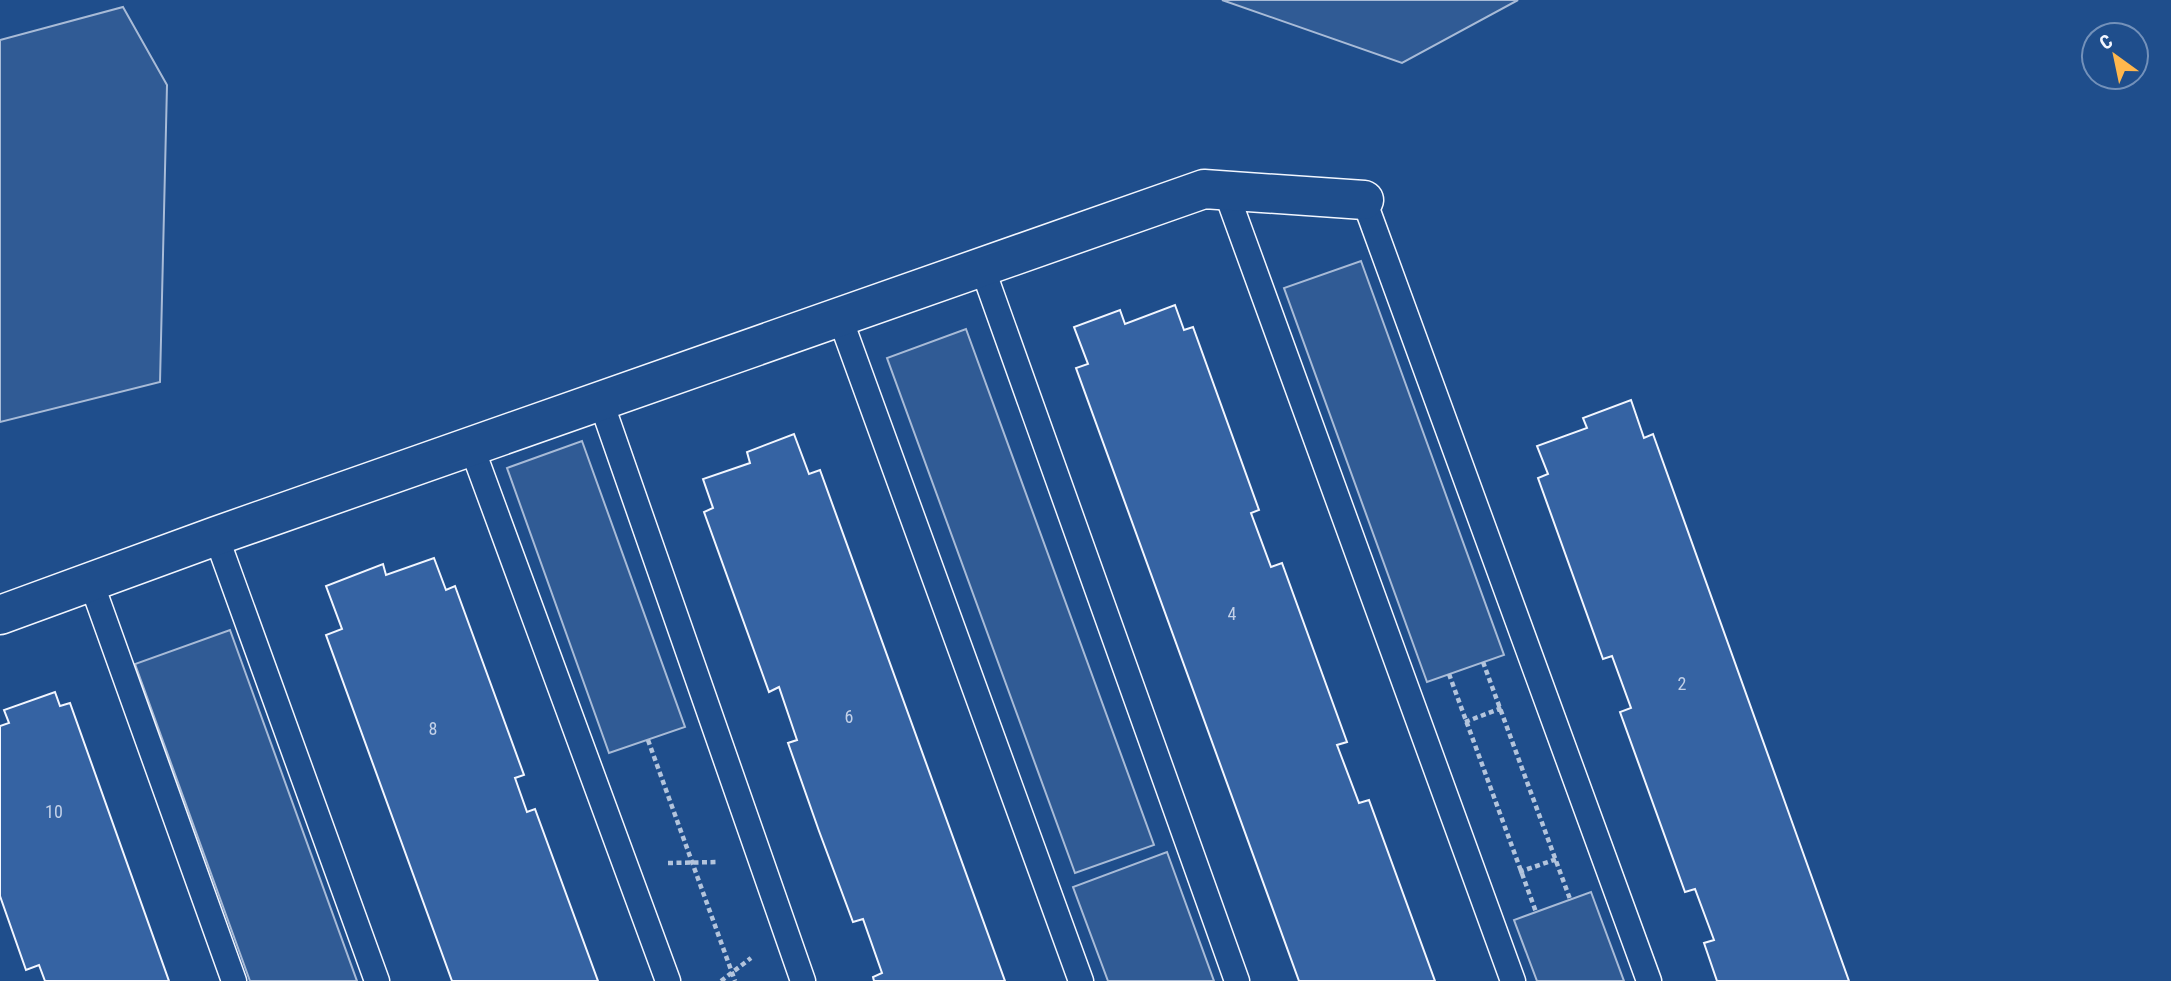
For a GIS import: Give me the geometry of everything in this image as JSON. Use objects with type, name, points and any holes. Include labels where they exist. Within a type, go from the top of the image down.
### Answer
[{"type":"street","points":[[0,615],[216,536],[1204,188],[1364,200]]},
{"type":"lane","points":[[1225,189],[1513,981]]},
{"type":"lane","points":[[1364,200],[1649,981]]},
{"type":"lane","points":[[982,267],[1237,981]]},
{"type":"lane","points":[[840,317],[1081,981]]},
{"type":"lane","points":[[601,402],[803,981]]},
{"type":"lane","points":[[472,448],[668,981]]},
{"type":"lane","points":[[216,536],[377,981]]},
{"type":"lane","points":[[91,582],[234,981]]},
{"type":"path","points":[[1483,662],[1570,899]]},
{"type":"path","points":[[1449,674],[1536,912]]},
{"type":"path","points":[[1424,737],[1544,693]]},
{"type":"path","points":[[648,740],[735,981]]},
{"type":"path","points":[[1479,886],[1598,843]]},
{"type":"path","points":[[625,863],[762,862]]},
{"type":"shaded area","points":[[1222,0],[1518,0],[1402,63]]},
{"type":"shaded area","points":[[123,7],[167,85],[160,382],[0,422],[0,40]]},
{"type":"shaded area","points":[[1361,261],[1504,655],[1427,682],[1284,288]]},
{"type":"shaded area","points":[[966,329],[1154,845],[1075,873],[887,358]]},
{"type":"shaded area","points":[[582,441],[685,727],[609,753],[507,468]]},
{"type":"shaded area","points":[[230,630],[357,981],[250,981],[135,664]]},
{"type":"shaded area","points":[[1167,852],[1214,981],[1108,981],[1073,887]]},
{"type":"shaded area","points":[[1591,892],[1624,981],[1537,981],[1514,920]]},
{"type":"building","points":[[1175,305],[1184,330],[1193,327],[1259,510],[1251,513],[1271,567],[1282,563],[1347,742],[1337,745],[1359,803],[1369,800],[1435,981],[1299,981],[1076,368],[1088,364],[1074,327],[1120,310],[1125,324]]},
{"type":"building","points":[[1631,400],[1644,438],[1653,434],[1849,981],[1717,981],[1704,943],[1714,940],[1695,889],[1685,892],[1620,712],[1631,708],[1612,656],[1603,659],[1538,478],[1548,474],[1537,446],[1587,428],[1583,418]]},
{"type":"building","points":[[794,434],[809,474],[820,470],[1005,981],[874,981],[873,977],[882,973],[863,919],[853,922],[819,831],[788,743],[797,740],[779,687],[769,692],[704,512],[713,508],[703,479],[750,463],[747,452]]},
{"type":"building","points":[[434,558],[446,590],[455,586],[524,775],[515,778],[527,812],[535,809],[598,981],[452,981],[326,635],[342,629],[326,586],[383,564],[386,575]]},
{"type":"building","points":[[55,692],[60,706],[70,703],[169,981],[45,981],[39,965],[26,970],[0,896],[0,726],[9,723],[4,710]]}]
